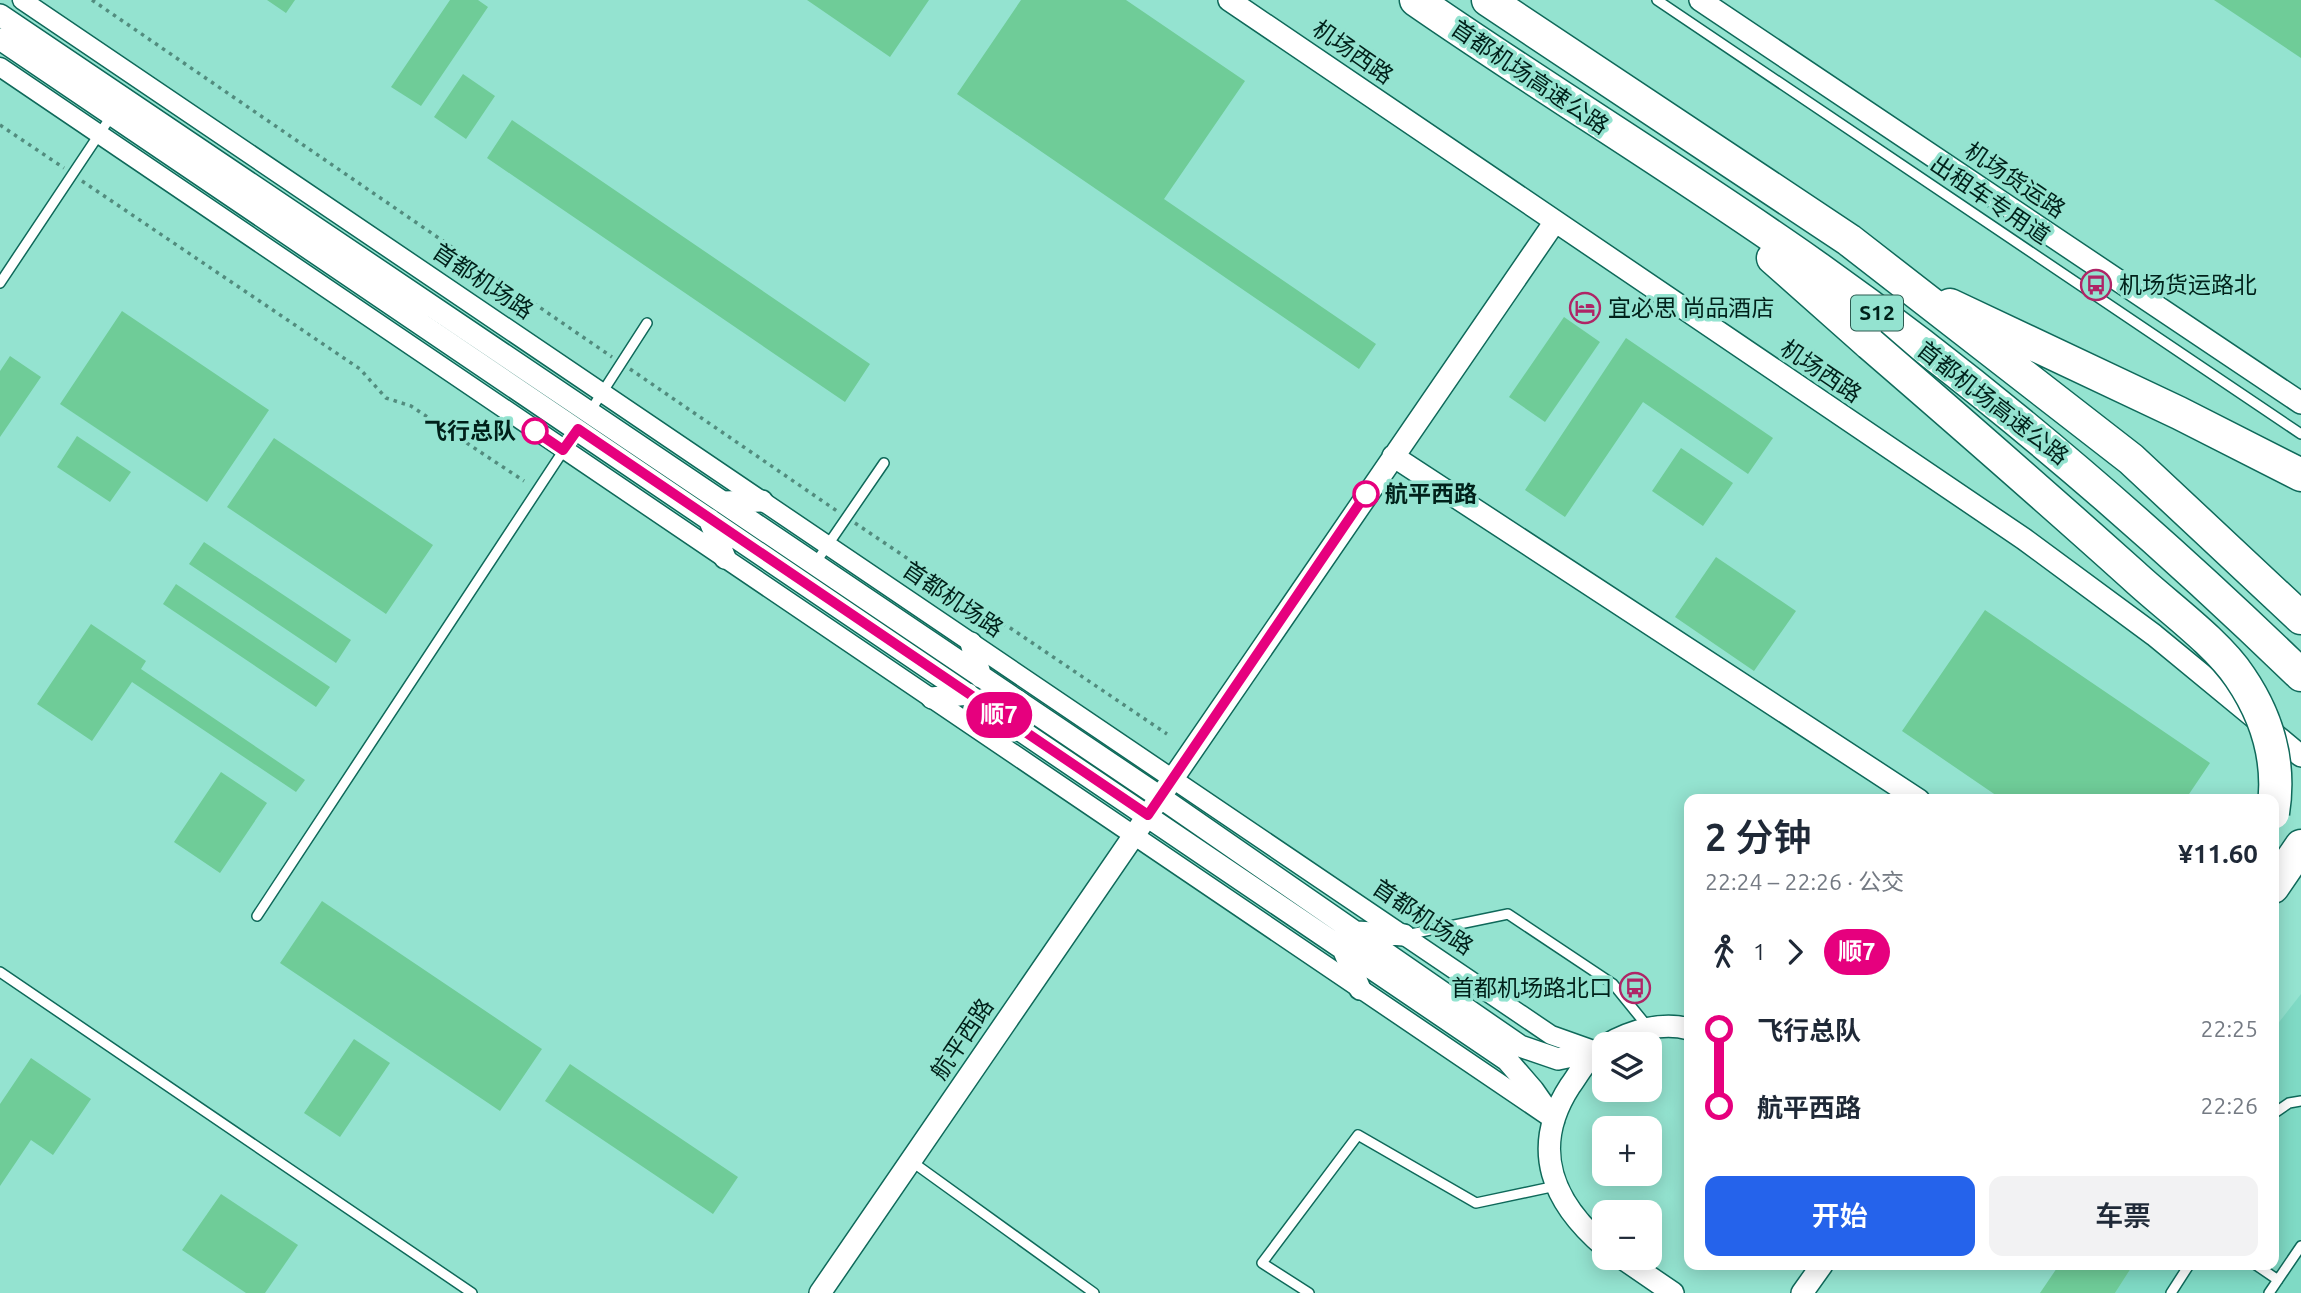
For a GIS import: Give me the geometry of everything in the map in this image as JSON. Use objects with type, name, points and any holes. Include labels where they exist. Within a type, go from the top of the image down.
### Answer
[{"type":"highway","name":"首都机场高速公路","points":[[1416,0],[1814,265],[2104,491],[2301,675]]},
{"type":"highway","name":"首都机场高速公路","points":[[1488,0],[1626,95],[1824,222],[1912,288],[2131,459],[2301,618]]},
{"type":"highway","points":[[1703,192],[2235,670],[2258,708],[2272,746],[2276,777],[2275,794]]},
{"type":"highway","points":[[1912,288],[2179,413],[2301,475]]},
{"type":"highway","points":[[2279,878],[2301,846]]},
{"type":"street","name":"首都机场路","points":[[22,0],[971,643],[1160,797],[1507,1060],[1554,1120]]},
{"type":"street","name":"机场西路","points":[[1229,0],[1554,223],[2024,539],[2154,635],[2301,756]]},
{"type":"street","name":"机场货运路","points":[[1700,0],[2301,403]]},
{"type":"street","name":"首都机场路","points":[[0,15],[117,107]]},
{"type":"street","name":"首都机场路","points":[[0,40],[117,107],[809,573],[981,677],[1160,797]]},
{"type":"street","points":[[0,67],[1554,1120]]},
{"type":"street","name":"航平西路","points":[[820,1293],[1554,223]]},
{"type":"street","points":[[1393,456],[1910,794]]},
{"type":"street","points":[[725,558],[715,510],[762,501]]},
{"type":"street","name":"首都机场路","points":[[809,573],[968,694],[1160,797],[1404,935],[1551,1035],[1592,1045]]},
{"type":"street","points":[[971,643],[981,677]]},
{"type":"street","points":[[932,698],[968,694]]},
{"type":"street","points":[[1360,989],[1349,940],[1404,935]]},
{"type":"street","name":"首都机场路","points":[[1349,940],[1520,1046],[1558,1059],[1592,1050]]},
{"type":"street","points":[[1635,1032],[1649,1028],[1684,1029]]},
{"type":"street","points":[[1592,1060],[1563,1098],[1549,1139],[1550,1163],[1556,1186],[1575,1220],[1592,1235]]},
{"type":"street","points":[[1639,1270],[1673,1293]]},
{"type":"street","points":[[1802,1293],[1818,1270]]},
{"type":"lane","name":"出租车专用道","points":[[1657,0],[2301,434]]},
{"type":"lane","points":[[0,282],[117,107]]},
{"type":"lane","points":[[257,916],[647,323]]},
{"type":"lane","points":[[809,573],[884,463]]},
{"type":"lane","points":[[1404,935],[1508,914],[1614,984],[1649,1028]]},
{"type":"lane","points":[[0,972],[472,1293]]},
{"type":"lane","points":[[2279,1110],[2289,1102],[2301,1101]]},
{"type":"lane","points":[[1308,1293],[1262,1263],[1357,1135],[1476,1203],[1556,1186]]},
{"type":"lane","points":[[911,1161],[1094,1293]]},
{"type":"lane","points":[[2269,1293],[2301,1246]]},
{"type":"lane","points":[[2171,1293],[2186,1270]]},
{"type":"lane","points":[[2263,1270],[2278,1280]]},
{"type":"path","points":[[0,125],[360,369],[386,398],[411,406],[524,481]]},
{"type":"shaded area","points":[[2301,994],[2301,1293],[2115,1293],[2130,1270],[2279,1270],[2279,1022]]},
{"type":"building","points":[[267,0],[295,0],[286,13]]},
{"type":"building","points":[[450,0],[478,0],[488,7],[421,106],[391,87]]},
{"type":"building","points":[[807,0],[929,0],[890,57]]},
{"type":"building","points":[[1021,0],[1126,0],[1245,81],[1164,199],[1376,344],[1359,369],[957,94]]},
{"type":"building","points":[[2214,0],[2301,0],[2301,58]]},
{"type":"building","points":[[463,74],[495,96],[466,139],[434,117]]},
{"type":"building","points":[[512,120],[870,364],[845,402],[487,158]]},
{"type":"building","points":[[122,311],[269,410],[207,502],[60,404]]},
{"type":"building","points":[[1564,317],[1600,342],[1545,422],[1509,397]]},
{"type":"building","points":[[1626,338],[1773,438],[1748,474],[1643,402],[1565,517],[1525,490]]},
{"type":"building","points":[[10,356],[41,377],[0,437],[0,371]]},
{"type":"building","points":[[77,436],[131,472],[110,502],[57,467]]},
{"type":"building","points":[[274,438],[433,545],[386,614],[227,507]]},
{"type":"building","points":[[1681,448],[1733,483],[1703,526],[1652,491]]},
{"type":"building","points":[[204,542],[351,640],[336,663],[189,564]]},
{"type":"building","points":[[1716,557],[1796,611],[1754,671],[1675,617]]},
{"type":"building","points":[[176,584],[330,687],[316,707],[163,604]]},
{"type":"building","points":[[1985,610],[2210,763],[2189,794],[1994,794],[1902,731]]},
{"type":"building","points":[[91,624],[146,661],[141,669],[305,780],[296,792],[132,682],[92,741],[37,704]]},
{"type":"building","points":[[221,772],[267,803],[220,873],[174,842]]},
{"type":"building","points":[[322,901],[542,1049],[500,1111],[280,963]]},
{"type":"building","points":[[354,1039],[390,1063],[340,1137],[304,1113]]},
{"type":"building","points":[[31,1058],[91,1099],[53,1155],[31,1140],[0,1186],[0,1104]]},
{"type":"building","points":[[570,1064],[738,1177],[713,1214],[545,1101]]},
{"type":"building","points":[[221,1194],[298,1245],[265,1293],[246,1293],[182,1250]]},
{"type":"building","points":[[2056,1270],[2130,1270],[2115,1293],[2040,1293]]},
{"type":"bus line","name":"顺7","points":[[535,431],[563,450],[578,429],[1148,815],[1366,494]]},
{"type":"place","name":"机场货运路北","points":[[2096,285]]},
{"type":"place","name":"宜必思 尚品酒店","points":[[1585,308]]},
{"type":"place","name":"飞行总队","points":[[535,431]]},
{"type":"place","name":"航平西路","points":[[1366,494]]},
{"type":"place","name":"首都机场路北口","points":[[1635,988]]}]
